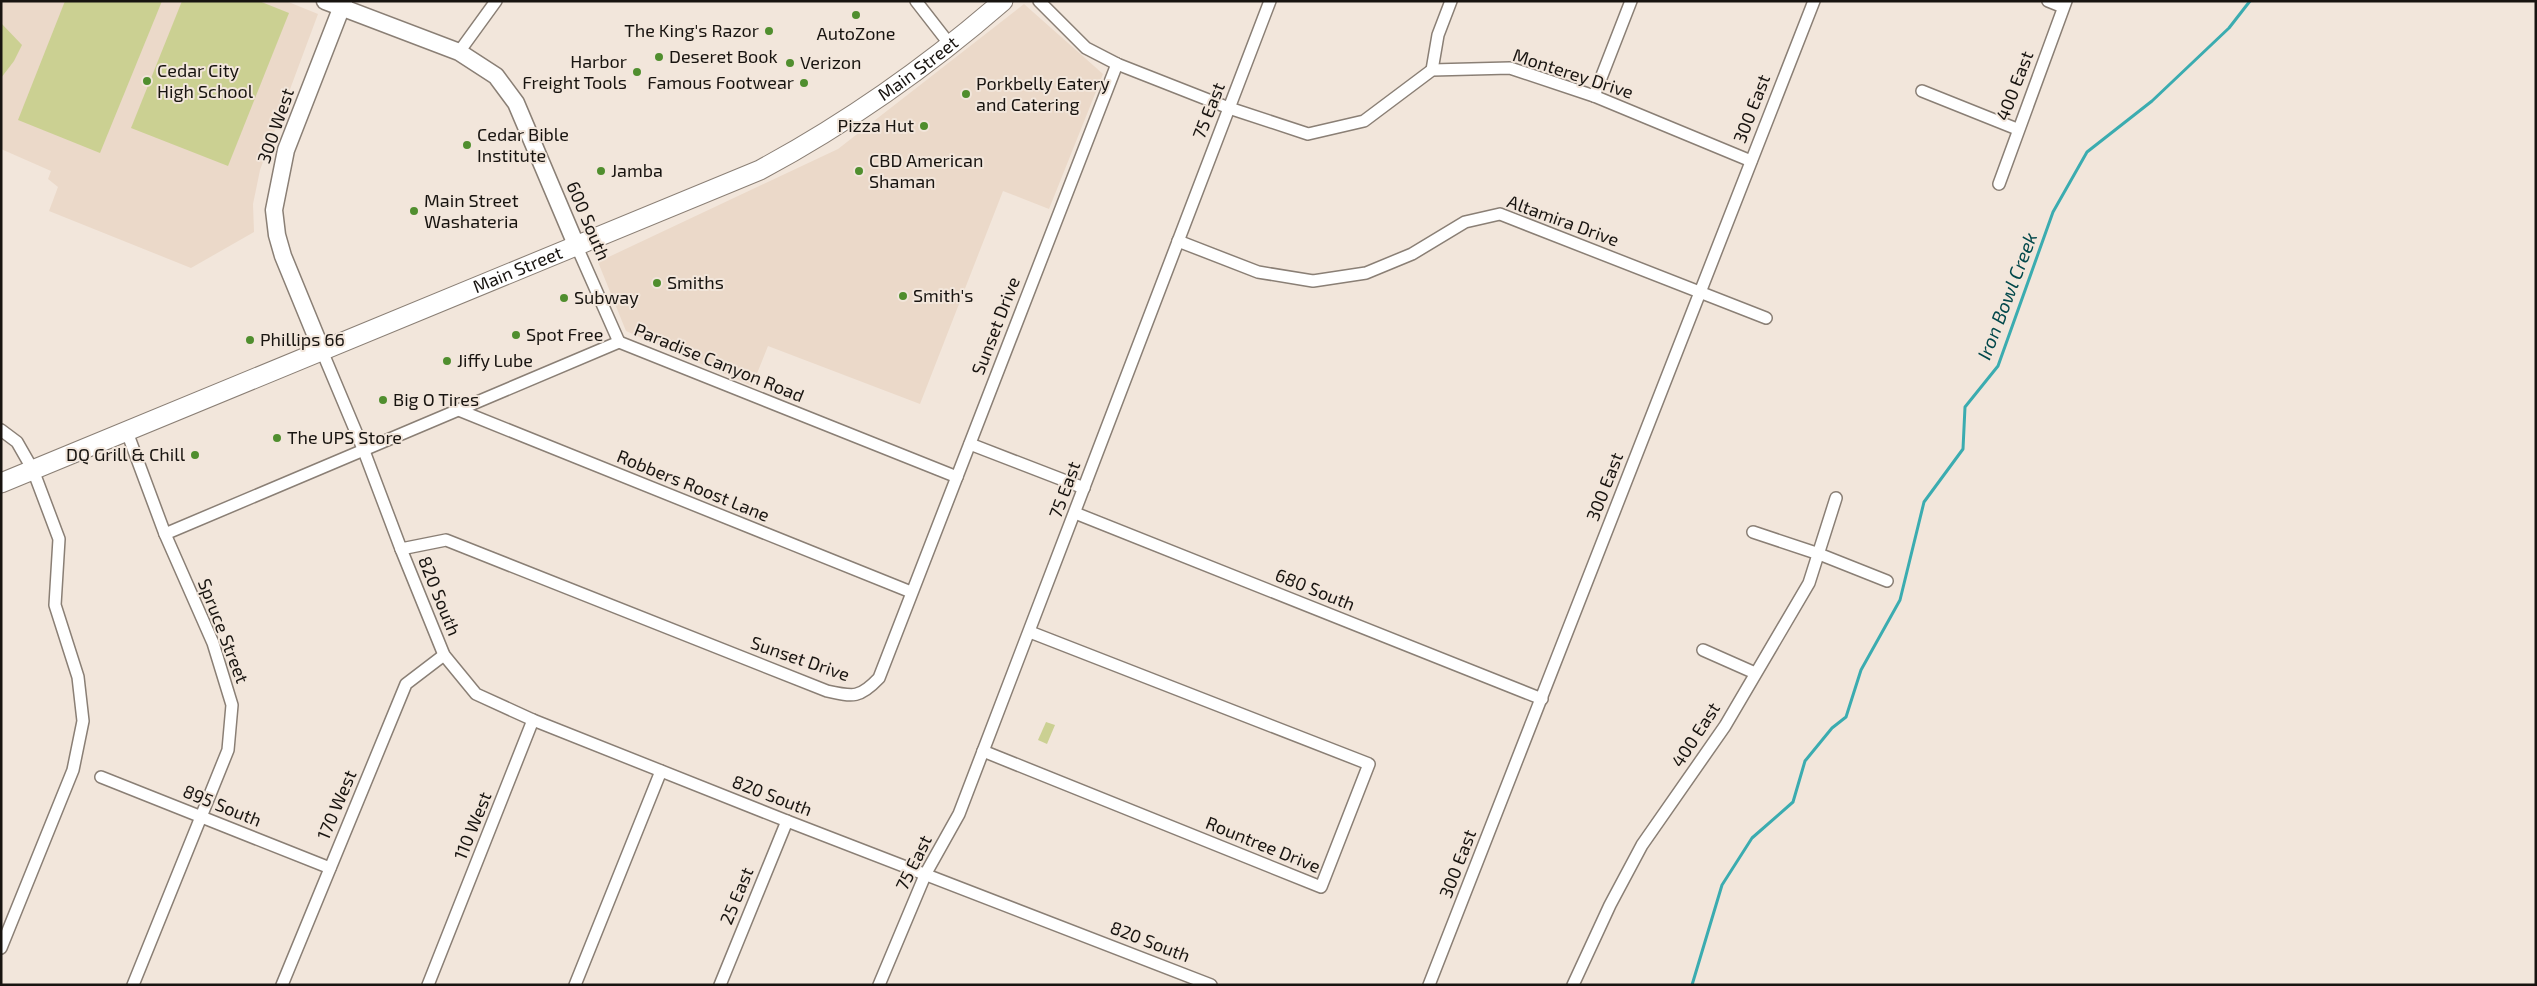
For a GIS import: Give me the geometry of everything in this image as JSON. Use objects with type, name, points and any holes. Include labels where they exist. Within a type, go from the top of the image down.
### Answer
[{"type":"main road","points":[[325,1],[342,4]]},
{"type":"main road","name":"Main Street","points":[[1,483],[760,170],[821,137],[871,105],[951,46],[1003,1]]},
{"type":"main road","name":"600 South","points":[[342,4],[459,52],[496,76],[516,103],[577,247]]},
{"type":"main road","name":"300 West","points":[[322,351],[284,256],[277,234],[274,210],[286,150],[342,4]]},
{"type":"street","points":[[459,52],[496,1]]},
{"type":"street","points":[[916,1],[951,46]]},
{"type":"street","points":[[1039,1],[1086,48],[1117,64],[1229,108],[1308,134],[1364,121],[1432,70],[1438,35],[1451,1]]},
{"type":"street","name":"75 East","points":[[879,985],[926,873],[958,814],[1030,632],[1270,1]]},
{"type":"street","points":[[1594,96],[1631,1]]},
{"type":"street","name":"300 East","points":[[1429,985],[1814,1]]},
{"type":"street","points":[[2048,1],[2065,4]]},
{"type":"street","name":"400 East","points":[[1999,184],[2065,4]]},
{"type":"street","name":"Sunset Drive","points":[[401,549],[446,540],[828,691],[849,696],[865,693],[879,678],[1117,64]]},
{"type":"street","name":"Monterey Drive","points":[[1432,70],[1510,68],[1594,96],[1751,161]]},
{"type":"street","points":[[1922,91],[2018,129]]},
{"type":"street","name":"Altamira Drive","points":[[1178,241],[1258,272],[1313,281],[1366,273],[1412,254],[1465,222],[1500,214],[1766,318]]},
{"type":"street","name":"600 South","points":[[577,247],[619,342]]},
{"type":"street","name":"Paradise Canyon Road","points":[[165,534],[461,411],[619,342],[957,477]]},
{"type":"street","points":[[322,351],[364,451],[401,549]]},
{"type":"street","name":"Robbers Roost Lane","points":[[461,411],[911,592]]},
{"type":"street","points":[[1,430],[17,442],[33,470],[59,539],[55,605],[78,677],[83,721],[73,770],[1,948]]},
{"type":"street","name":"Spruce Street","points":[[126,432],[165,534],[212,643],[232,705],[228,750],[134,985]]},
{"type":"street","points":[[970,444],[1084,488]]},
{"type":"street","name":"400 East","points":[[1573,985],[1610,905],[1642,845],[1725,726],[1809,583],[1836,498]]},
{"type":"street","name":"680 South","points":[[1075,513],[1542,698]]},
{"type":"street","points":[[1753,532],[1819,554],[1887,581]]},
{"type":"street","name":"820 South","points":[[401,549],[444,655],[476,694],[533,720],[787,821],[926,873],[1211,985]]},
{"type":"street","name":"Rountree Drive","points":[[983,751],[1296,875],[1321,887],[1336,853],[1368,764],[1030,632]]},
{"type":"street","points":[[1703,650],[1755,672]]},
{"type":"street","name":"170 West","points":[[282,985],[406,684],[444,655]]},
{"type":"street","name":"110 West","points":[[428,985],[533,720]]},
{"type":"street","points":[[575,985],[661,771]]},
{"type":"street","name":"895 South","points":[[101,777],[330,868]]},
{"type":"street","name":"25 East","points":[[720,985],[787,821]]},
{"type":"shaded area","name":"Cedar City High School","points":[[1,1],[286,1],[318,14],[260,170],[253,204],[254,232],[191,268],[49,211],[58,187],[48,179],[51,171],[1,149]]},
{"type":"shaded area","points":[[1024,4],[1103,74],[1049,209],[1003,191],[920,404],[768,346],[752,386],[626,331],[598,262],[838,149]]},
{"type":"green space","points":[[65,1],[162,1],[100,153],[18,120]]},
{"type":"green space","points":[[182,1],[259,1],[289,13],[228,166],[131,128]]},
{"type":"green space","points":[[1,23],[22,45],[14,61],[1,78]]},
{"type":"green space","points":[[1046,722],[1055,725],[1047,744],[1038,740]]},
{"type":"waterway","name":"Iron Bowl Creek","points":[[1692,985],[1722,885],[1752,838],[1793,802],[1805,761],[1832,728],[1846,717],[1861,670],[1900,600],[1924,502],[1963,449],[1965,407],[1998,366],[2053,212],[2087,152],[2152,101],[2229,28],[2250,1]]},
{"type":"place","name":"AutoZone","points":[[856,15]]},
{"type":"place","name":"The King's Razor","points":[[769,31]]},
{"type":"place","name":"Deseret Book","points":[[659,57]]},
{"type":"place","name":"Verizon","points":[[790,63]]},
{"type":"place","name":"Harbor Freight Tools","points":[[637,72]]},
{"type":"place","name":"Cedar City High School","points":[[147,81]]},
{"type":"place","name":"Famous Footwear","points":[[804,83]]},
{"type":"place","name":"Porkbelly Eatery and Catering","points":[[966,94]]},
{"type":"place","name":"Pizza Hut","points":[[924,126]]},
{"type":"place","name":"Cedar Bible Institute","points":[[467,145]]},
{"type":"place","name":"Jamba","points":[[601,171]]},
{"type":"place","name":"CBD American Shaman","points":[[859,171]]},
{"type":"place","name":"Main Street Washateria","points":[[414,211]]},
{"type":"place","name":"Smiths","points":[[657,283]]},
{"type":"place","name":"Smith's","points":[[903,296]]},
{"type":"place","name":"Subway","points":[[564,298]]},
{"type":"place","name":"Spot Free","points":[[516,335]]},
{"type":"place","name":"Phillips 66","points":[[250,340]]},
{"type":"place","name":"Jiffy Lube","points":[[447,361]]},
{"type":"place","name":"Big O Tires","points":[[383,400]]},
{"type":"place","name":"The UPS Store","points":[[277,438]]},
{"type":"place","name":"DQ Grill & Chill","points":[[195,455]]}]
